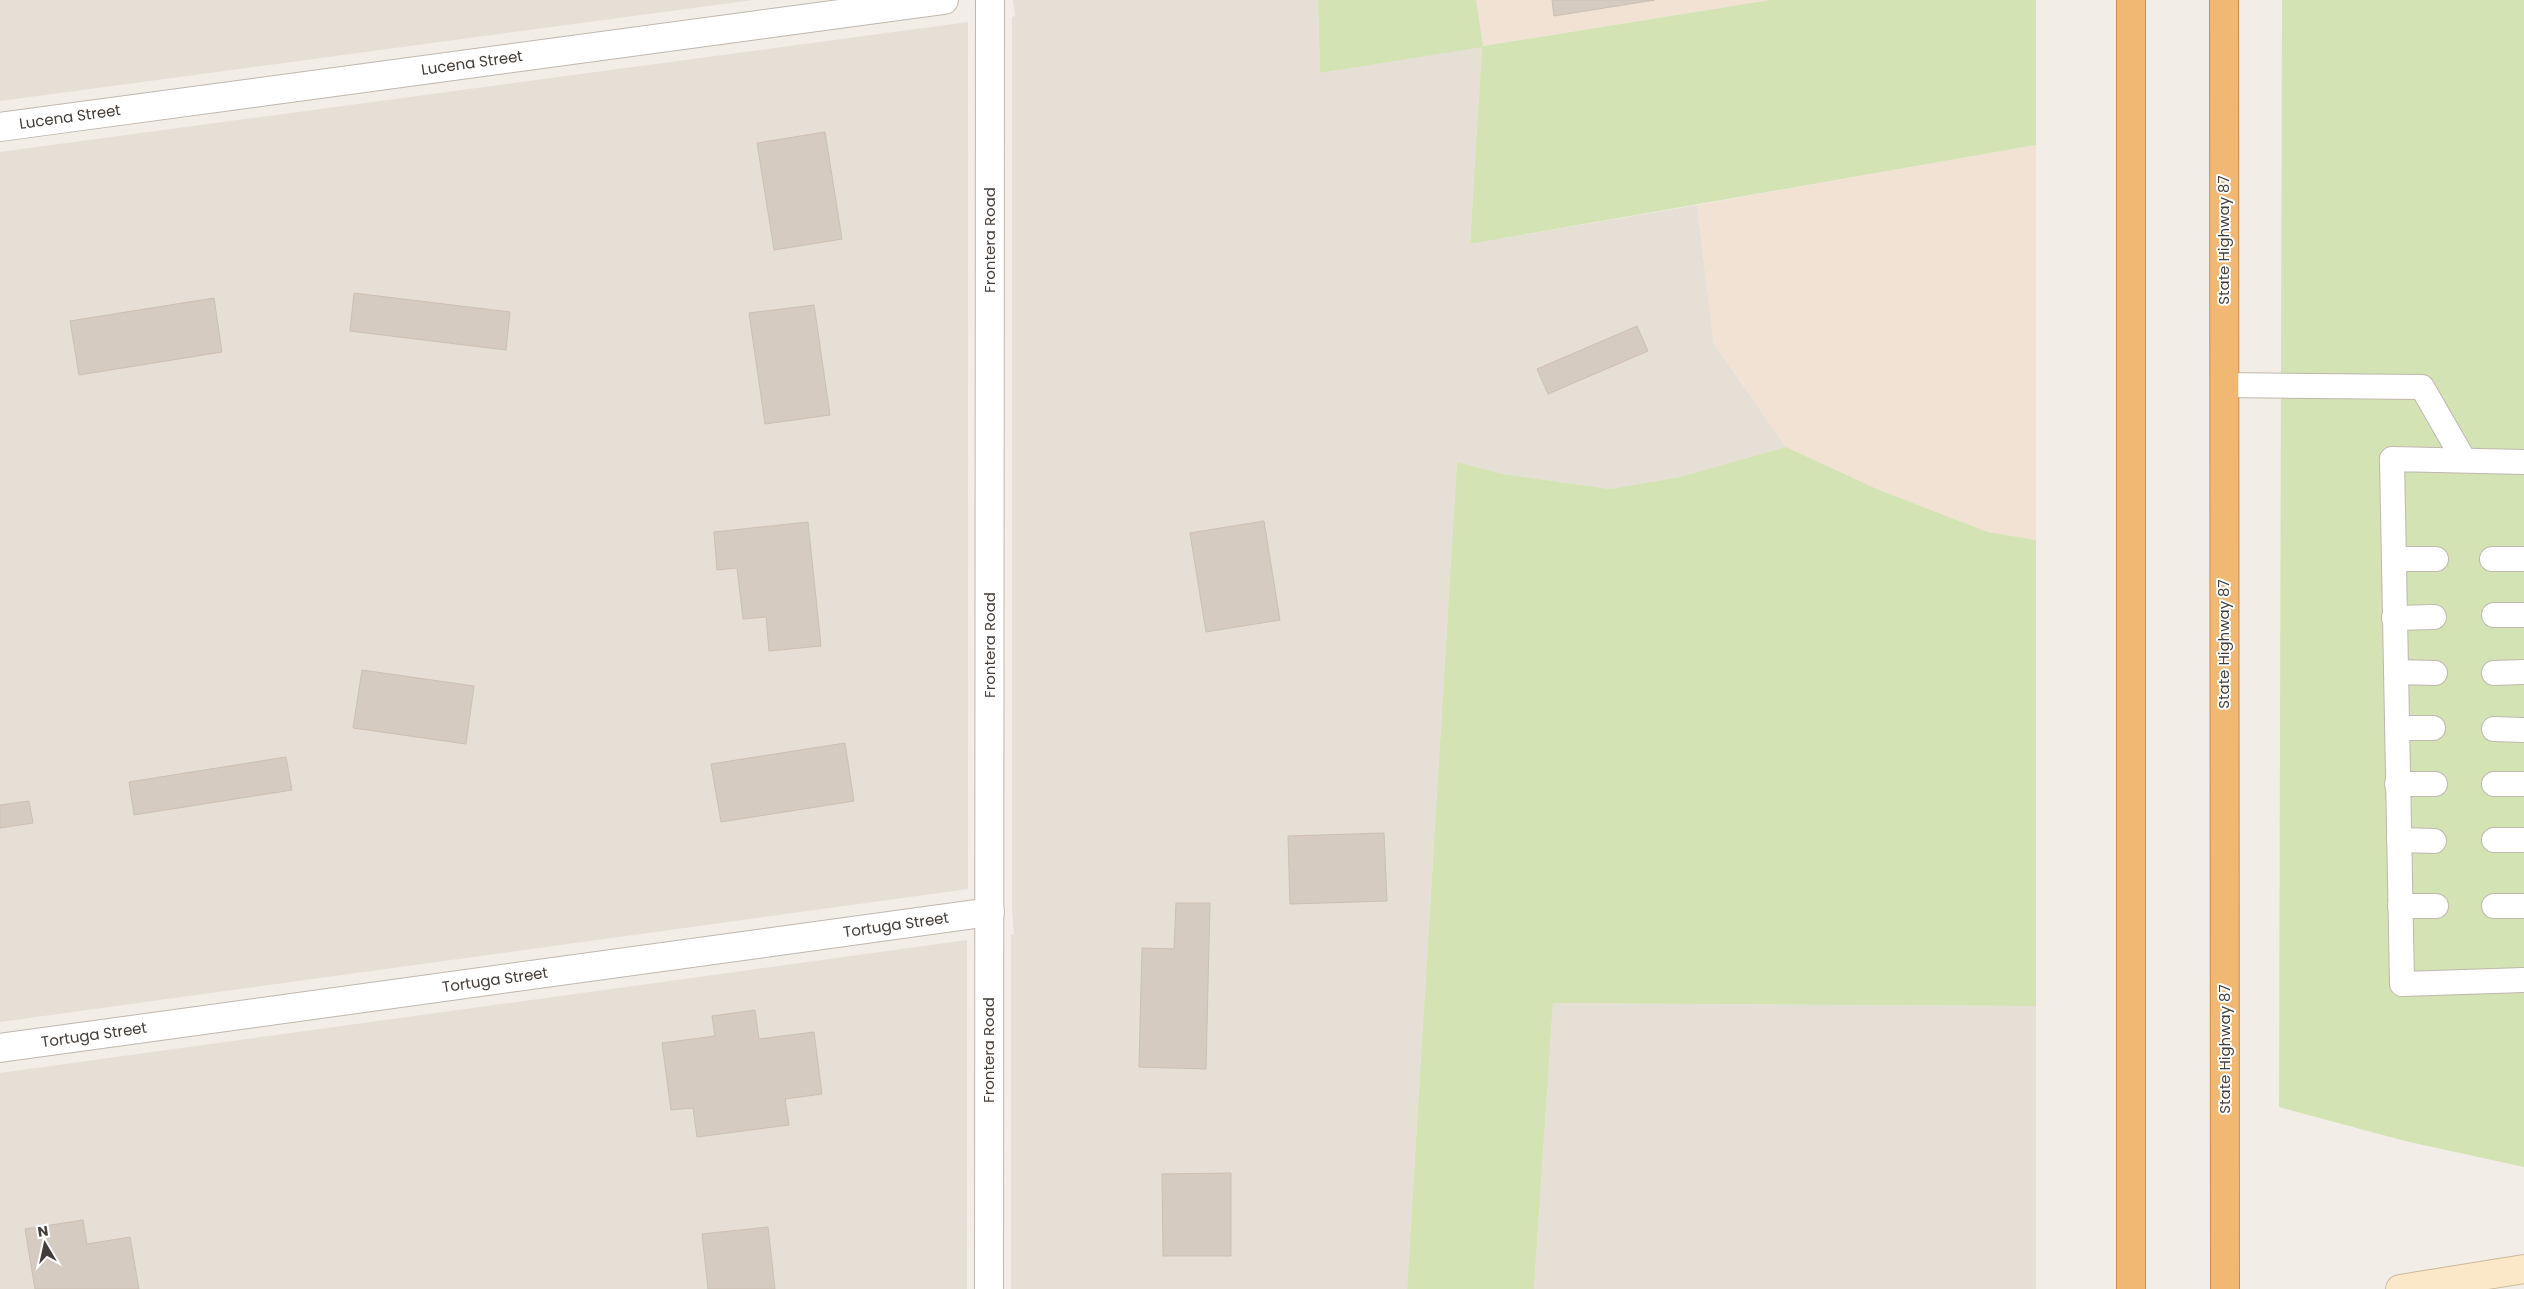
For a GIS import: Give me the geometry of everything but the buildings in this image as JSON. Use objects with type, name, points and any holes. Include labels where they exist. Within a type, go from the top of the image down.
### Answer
[{"type":"highway","points":[[2130,1289],[2131,0]]},
{"type":"highway","name":"State Highway 87","points":[[2224,0],[2225,1289]]},
{"type":"street","name":"Lucena Street","points":[[0,127],[944,0]]},
{"type":"street","name":"Frontera Road","points":[[989,1289],[990,0]]},
{"type":"street","name":"Tortuga Street","points":[[0,1048],[990,912]]},
{"type":"street","points":[[2400,1289],[2524,1269]]},
{"type":"lane","points":[[2224,385],[2422,387],[2464,460]]},
{"type":"lane","points":[[2524,462],[2392,459],[2402,984],[2524,980]]},
{"type":"lane","points":[[2394,559],[2436,559]]},
{"type":"lane","points":[[2492,559],[2524,559]]},
{"type":"lane","points":[[2494,615],[2524,615]]},
{"type":"lane","points":[[2394,618],[2434,617]]},
{"type":"lane","points":[[2396,672],[2435,673]]},
{"type":"lane","points":[[2494,673],[2524,672]]},
{"type":"lane","points":[[2397,728],[2433,728]]},
{"type":"lane","points":[[2494,729],[2524,730]]},
{"type":"lane","points":[[2398,784],[2435,784]]},
{"type":"lane","points":[[2494,784],[2524,784]]},
{"type":"lane","points":[[2399,840],[2434,841]]},
{"type":"lane","points":[[2494,840],[2524,840]]},
{"type":"lane","points":[[2400,906],[2436,906]]},
{"type":"lane","points":[[2494,906],[2524,906]]},
{"type":"shaded area","points":[[0,0],[753,0],[0,101]]},
{"type":"shaded area","points":[[1013,0],[1318,0],[1320,73],[1482,46],[1470,244],[1697,205],[1714,344],[1786,447],[1680,477],[1610,489],[1503,474],[1457,462],[1407,1289],[1011,1289],[1011,935],[1014,934],[1012,911],[1012,17],[1015,16]]},
{"type":"shaded area","points":[[1476,0],[1770,0],[1482,46]]},
{"type":"shaded area","points":[[968,22],[968,889],[0,1022],[0,152]]},
{"type":"shaded area","points":[[2036,145],[2036,540],[1988,532],[1879,490],[1786,447],[1714,344],[1697,205]]},
{"type":"shaded area","points":[[967,940],[967,1289],[0,1289],[0,1073]]},
{"type":"shaded area","points":[[1553,1003],[2036,1006],[2036,1289],[1534,1289]]},
{"type":"green space","points":[[1318,0],[1476,0],[1483,46],[1770,0],[2036,0],[2036,145],[1470,244],[1482,47],[1320,73]]},
{"type":"green space","points":[[2282,0],[2524,0],[2524,1167],[2405,1141],[2279,1107]]},
{"type":"green space","points":[[1786,447],[1879,490],[1988,532],[2036,540],[2036,1006],[1553,1003],[1534,1289],[1407,1289],[1457,462],[1503,474],[1610,489],[1680,477]]}]
